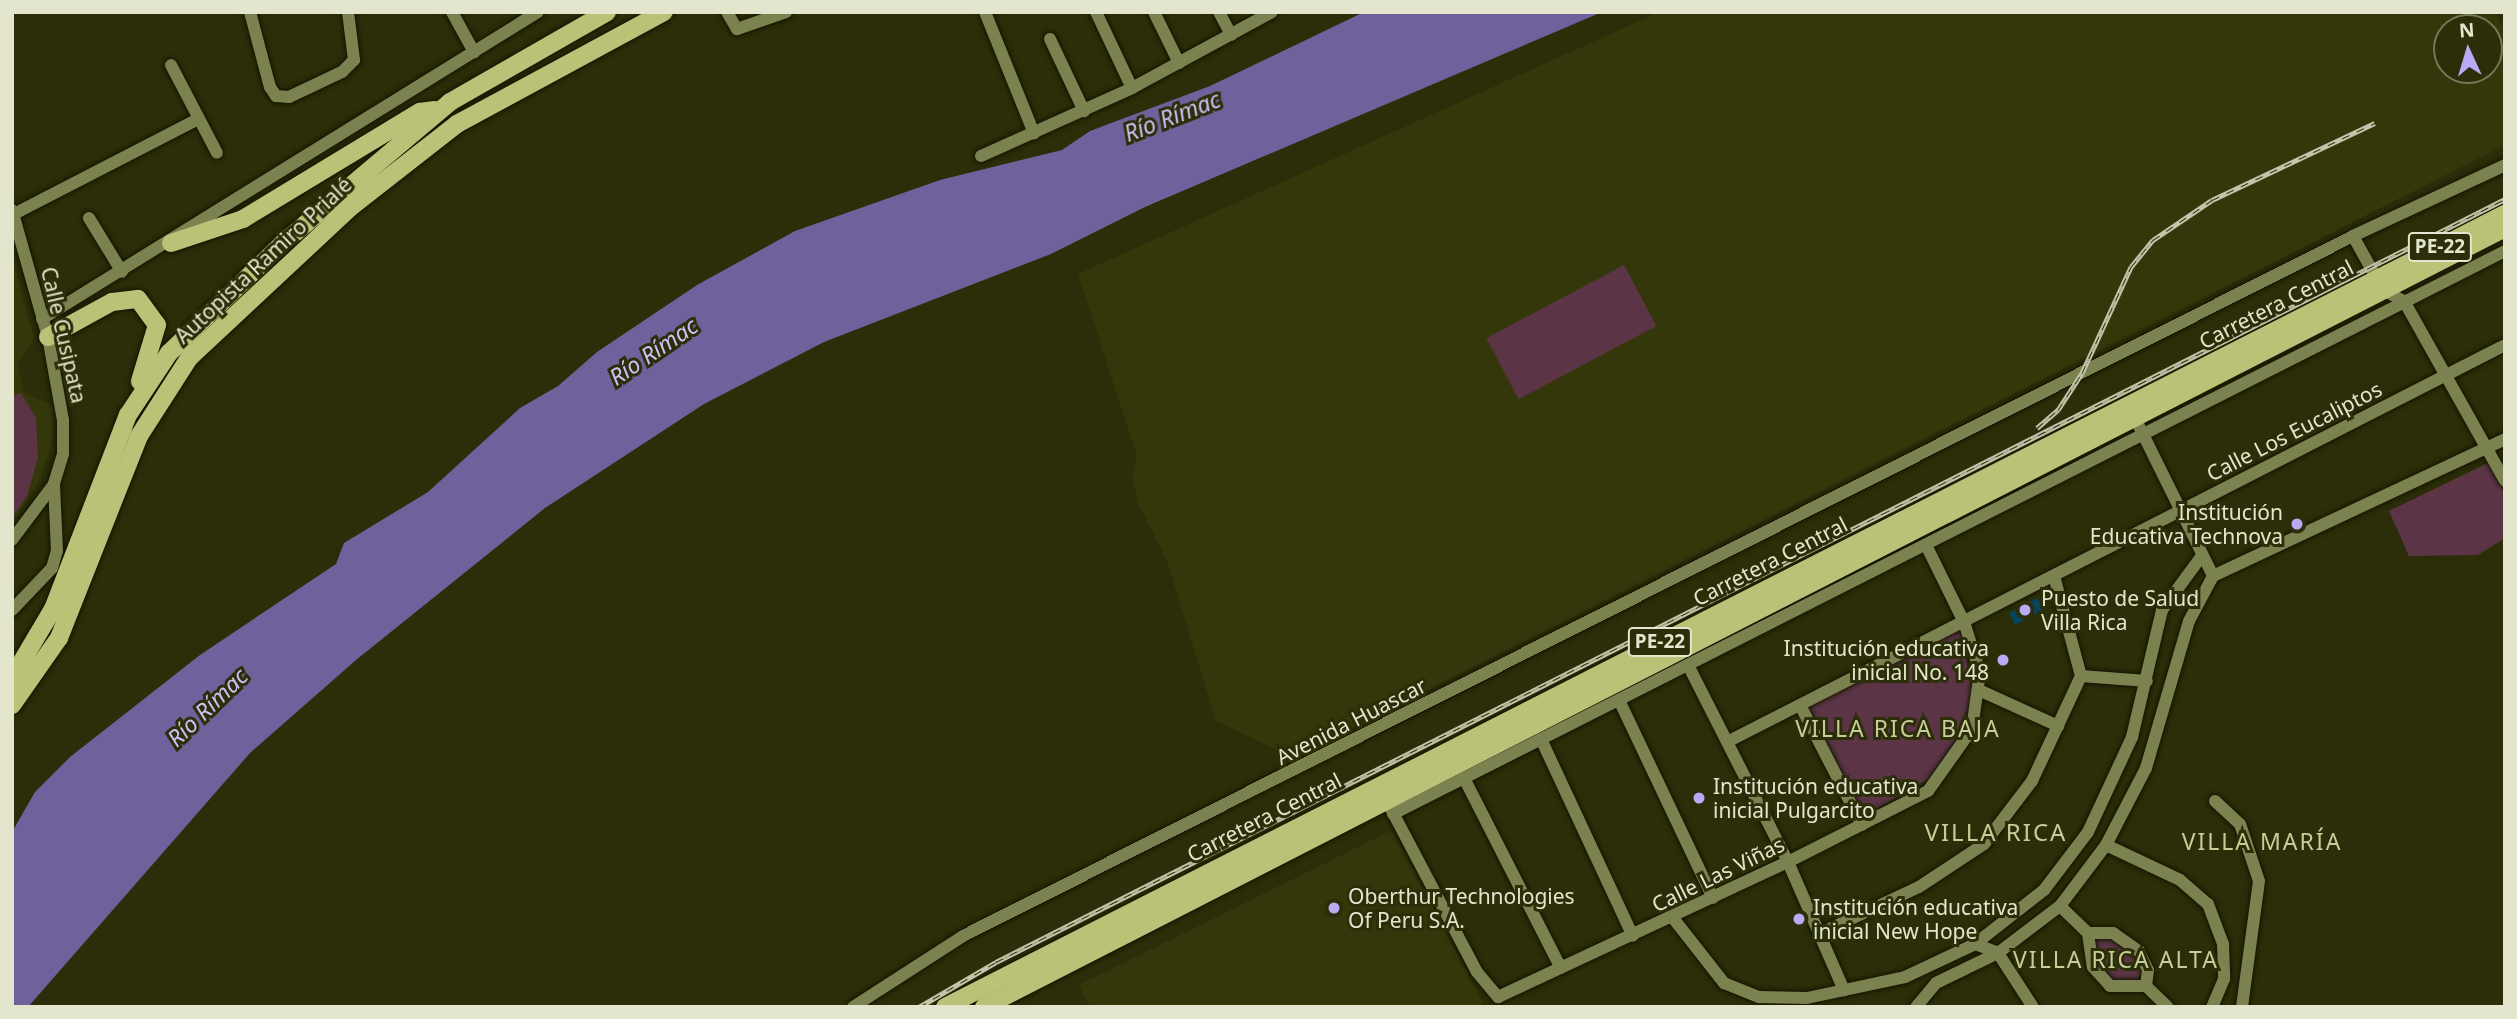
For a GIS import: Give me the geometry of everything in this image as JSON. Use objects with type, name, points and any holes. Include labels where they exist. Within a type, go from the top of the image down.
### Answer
[{"type":"highway","name":"Autopista Ramiro Prialé","points":[[12,678],[53,610],[128,415],[191,328],[354,180],[442,109],[607,12]]},
{"type":"highway","name":"Autopista Ramiro Prialé","points":[[12,705],[59,638],[134,447],[190,358],[352,206],[457,124],[664,12]]},
{"type":"highway","points":[[171,243],[243,219],[420,112],[442,109]]},
{"type":"highway","name":"Carretera Central","points":[[945,1007],[1456,763],[2134,416],[2379,285],[2505,214]]},
{"type":"highway","name":"Carretera Central","points":[[984,1007],[1390,807],[1456,763],[2379,285],[2505,228]]},
{"type":"highway","points":[[48,337],[112,302],[128,297],[146,305],[157,325],[156,342],[128,415]]},
{"type":"street","points":[[250,12],[270,88],[276,96],[289,97],[342,72],[354,60],[356,47],[348,12]]},
{"type":"street","points":[[452,12],[474,52]]},
{"type":"street","points":[[42,319],[171,243],[538,12]]},
{"type":"street","points":[[732,14],[737,29],[748,28],[786,12]]},
{"type":"street","points":[[985,12],[1034,133]]},
{"type":"street","points":[[1096,12],[1132,88]]},
{"type":"street","points":[[1154,12],[1179,63]]},
{"type":"street","points":[[1219,12],[1231,35]]},
{"type":"street","points":[[981,156],[1132,88],[1272,12]]},
{"type":"street","points":[[1050,38],[1084,111]]},
{"type":"street","points":[[171,65],[216,153]]},
{"type":"street","points":[[13,212],[198,120]]},
{"type":"street","name":"Avenida Huascar","points":[[853,1007],[963,936],[2353,236],[2505,165]]},
{"type":"street","name":"Calle Cusipata","points":[[12,540],[54,484],[63,454],[64,420],[48,337],[13,212]]},
{"type":"street","points":[[89,218],[122,272]]},
{"type":"street","points":[[2353,236],[2379,285],[2404,301],[2505,481]]},
{"type":"street","points":[[1561,968],[1456,763],[1541,739],[2505,251]]},
{"type":"street","name":"Calle Los Eucaliptos","points":[[1727,742],[2505,345]]},
{"type":"street","points":[[2134,416],[2213,576]]},
{"type":"street","points":[[1916,1007],[1936,983],[1998,953],[2060,906],[2106,845],[2146,768],[2189,621],[2213,576],[2505,439]]},
{"type":"street","points":[[12,610],[52,568],[57,551],[54,484]]},
{"type":"street","name":"Calle Las Viñas","points":[[1390,807],[1490,994],[1504,996],[1788,862],[1928,791],[1966,743],[1981,691],[1964,622],[1926,545]]},
{"type":"street","points":[[1673,918],[1700,959],[1724,984],[1743,992],[1807,999],[1905,977],[1975,944],[2044,890],[2088,832],[2119,775],[2147,681],[2162,610],[2201,556]]},
{"type":"street","points":[[1819,934],[1919,887],[1984,844],[2032,781],[2081,676],[2053,576]]},
{"type":"street","points":[[1689,665],[1788,862],[1844,990]]},
{"type":"street","points":[[2081,676],[2147,681]]},
{"type":"street","points":[[1981,691],[2058,726]]},
{"type":"street","points":[[1619,700],[1713,898]]},
{"type":"street","points":[[1800,705],[1862,825]]},
{"type":"street","points":[[1541,739],[1633,936]]},
{"type":"street","points":[[2215,801],[2240,824],[2259,881],[2242,1007]]},
{"type":"street","points":[[2106,845],[2180,880],[2208,904],[2223,944],[2224,979],[2212,1007]]},
{"type":"street","points":[[2060,906],[2088,933],[2093,967],[2110,986],[2146,986],[2168,1007]]},
{"type":"street","points":[[2088,933],[2113,933],[2139,951],[2148,970],[2146,986]]},
{"type":"street","points":[[1975,944],[1998,953],[2033,1007]]},
{"type":"shaded area","points":[[1659,12],[2495,12],[2496,14],[2433,14],[2433,84],[2503,84],[2503,28],[2505,32],[2505,145],[1294,758],[1216,721],[1167,561],[1139,505],[1132,479],[1137,456],[1078,274]]},
{"type":"shaded area","points":[[12,257],[34,338],[18,365],[24,392],[53,406],[51,446],[40,479],[12,525]]},
{"type":"shaded area","points":[[1624,265],[1656,326],[1519,399],[1486,338]]},
{"type":"shaded area","points":[[21,393],[36,418],[38,458],[27,496],[12,518],[12,396]]},
{"type":"shaded area","points":[[2490,462],[2505,496],[2505,538],[2478,555],[2409,556],[2389,511]]},
{"type":"shaded area","points":[[1960,627],[1973,694],[1960,737],[1927,780],[1862,817],[1805,706]]},
{"type":"shaded area","name":"Oberthur Technologies Of Peru S.A.","points":[[1392,830],[1485,1007],[1090,1007],[1079,985]]},
{"type":"shaded area","points":[[2104,934],[2134,951],[2143,969],[2137,981],[2112,982],[2095,964],[2093,941]]},
{"type":"water","name":"Río Rímac","points":[[1364,12],[1602,12],[1145,207],[1051,254],[824,342],[704,404],[545,508],[356,660],[250,753],[28,1007],[12,1007],[12,832],[35,792],[70,757],[200,655],[336,564],[344,543],[428,492],[520,408],[558,386],[597,352],[697,285],[795,231],[940,180],[1062,150],[1090,131],[1210,86]]},
{"type":"building","name":"Puesto de Salud Villa Rica","points":[[2037,598],[2043,609],[2015,625],[2009,614]]},
{"type":"railway","points":[[2037,428],[2058,410],[2082,373],[2131,267],[2153,240],[2212,200],[2375,123]]},
{"type":"railway","points":[[919,1007],[996,962],[2505,199]]},
{"type":"place","name":"Institución Educativa Technova","points":[[2297,524]]},
{"type":"place","name":"Puesto de Salud Villa Rica","points":[[2025,610]]},
{"type":"place","name":"Institución educativa inicial No. 148","points":[[2003,660]]},
{"type":"place","name":"Institución educativa inicial Pulgarcito","points":[[1699,798]]},
{"type":"place","name":"Oberthur Technologies Of Peru S.A.","points":[[1334,908]]},
{"type":"place","name":"Institución educativa inicial New Hope","points":[[1799,919]]},
{"type":"district","name":"VILLA RICA BAJA","points":[[1898,728]]},
{"type":"district","name":"VILLA RICA","points":[[1996,832]]},
{"type":"district","name":"VILLA MARÍA","points":[[2262,841]]},
{"type":"district","name":"VILLA RICA ALTA","points":[[2116,959]]}]
